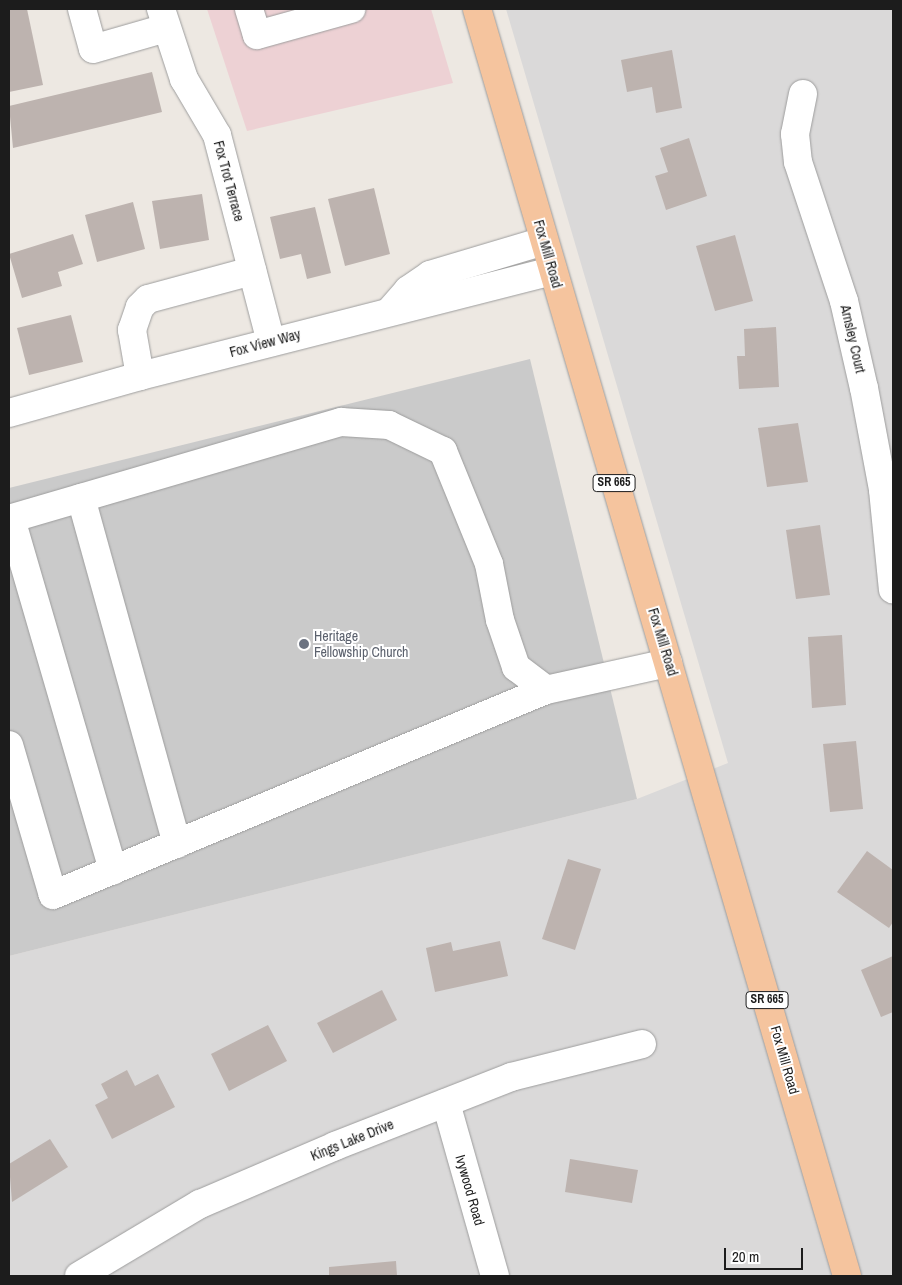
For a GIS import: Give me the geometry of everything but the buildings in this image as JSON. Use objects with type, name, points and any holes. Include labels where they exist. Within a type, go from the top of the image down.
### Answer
[{"type":"main road","name":"Fox Mill Road","points":[[477,9],[847,1276]]},
{"type":"street","name":"Fox Trot Terrace","points":[[82,9],[94,49],[164,18],[184,79],[217,135],[270,342]]},
{"type":"street","points":[[249,9],[257,35],[352,9]]},
{"type":"street","name":"Arnsley Court","points":[[803,94],[795,134],[798,162],[844,302],[864,388],[890,524],[893,590]]},
{"type":"street","points":[[390,311],[408,290],[430,274],[544,241]]},
{"type":"street","name":"Fox View Way","points":[[9,413],[140,376],[553,270]]},
{"type":"street","points":[[140,376],[132,330],[140,307],[148,300],[252,271]]},
{"type":"street","points":[[113,871],[10,519],[341,422],[389,425],[443,451],[489,564],[500,620],[516,667],[546,690]]},
{"type":"street","points":[[82,498],[177,844]]},
{"type":"street","points":[[9,745],[54,895],[546,690],[668,663]]},
{"type":"street","name":"Kings Lake Drive","points":[[79,1276],[200,1204],[446,1103],[546,1066],[642,1044]]},
{"type":"street","name":"Ivywood Road","points":[[446,1103],[495,1276]]},
{"type":"shaded area","points":[[207,9],[431,9],[453,83],[247,131]]},
{"type":"shaded area","points":[[506,9],[893,9],[893,1276],[9,1276],[9,956],[637,799],[728,763]]},
{"type":"shaded area","name":"Heritage Fellowship Church","points":[[530,359],[637,799],[9,956],[9,488]]},
{"type":"place","name":"Heritage Fellowship Church","points":[[304,644]]}]
